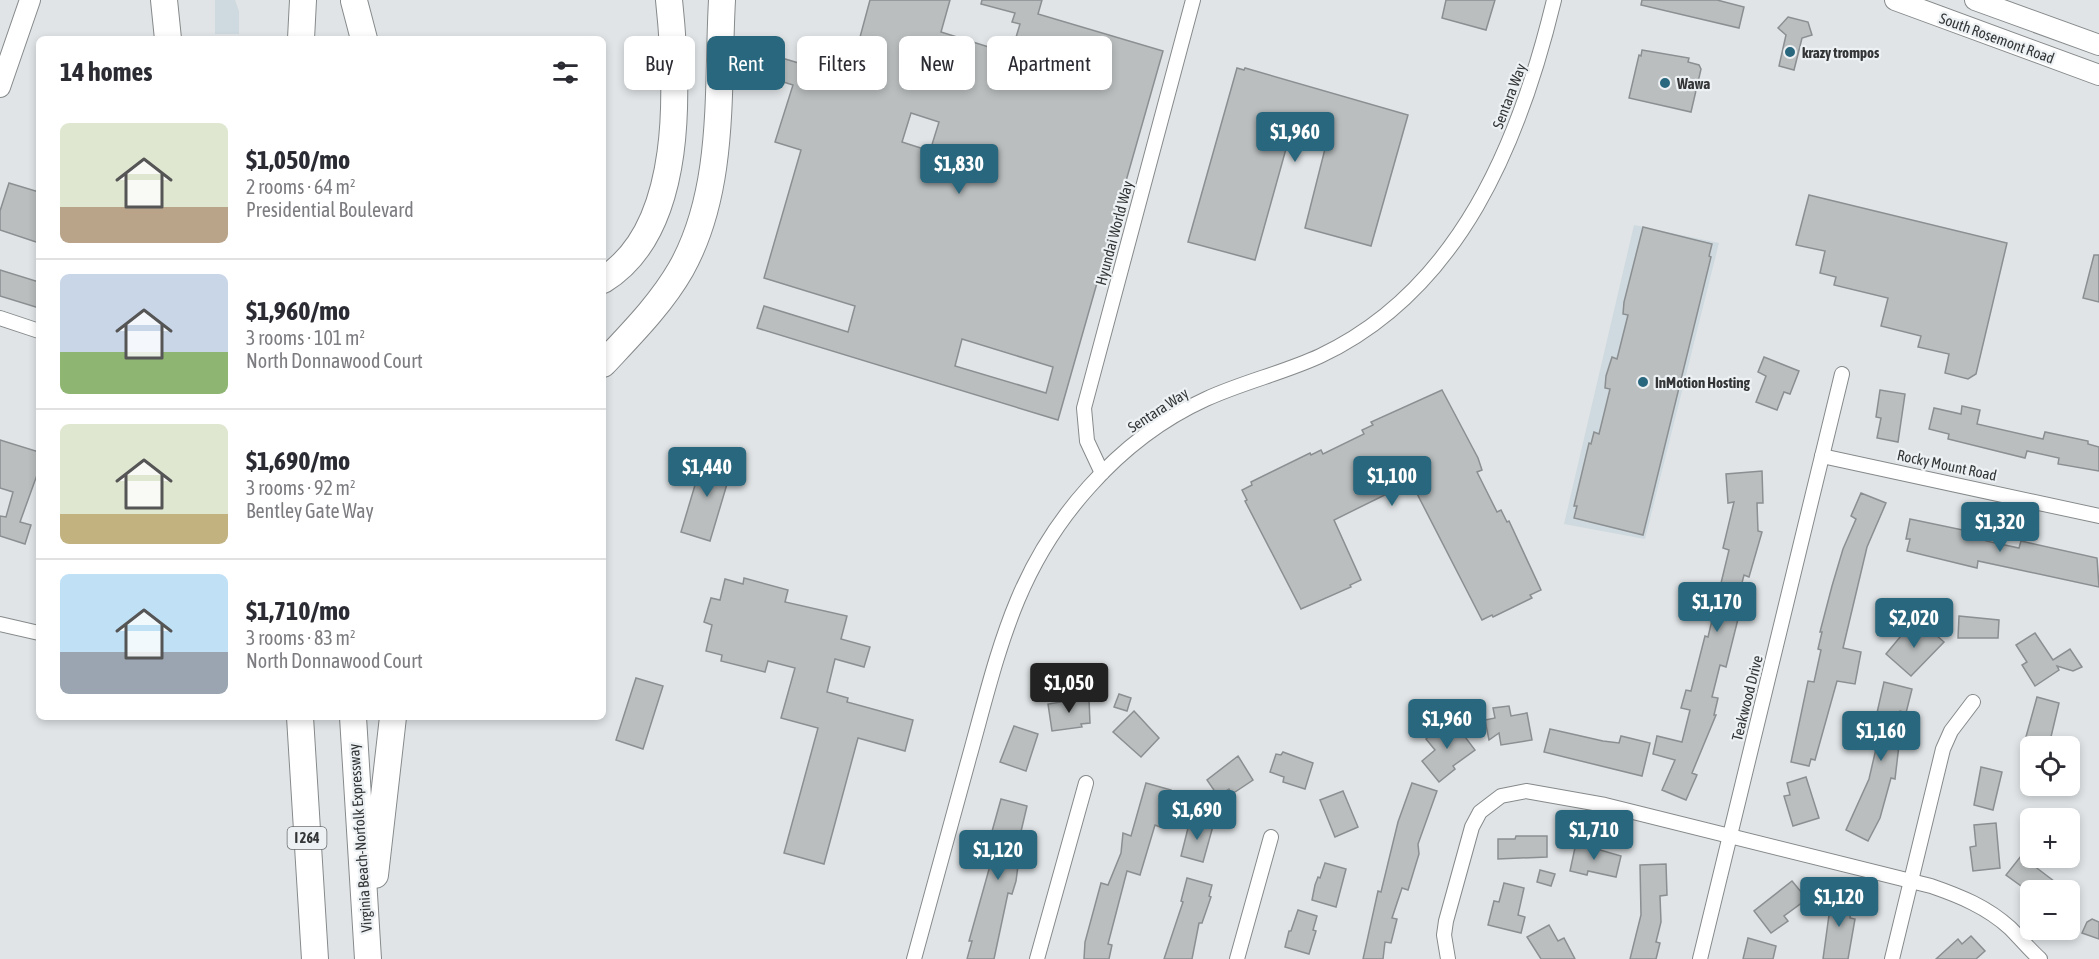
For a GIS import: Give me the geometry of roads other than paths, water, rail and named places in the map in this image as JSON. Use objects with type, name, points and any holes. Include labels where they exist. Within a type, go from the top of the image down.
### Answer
[{"type":"highway","points":[[165,0],[168,36]]},
{"type":"highway","points":[[301,36],[303,0]]},
{"type":"highway","points":[[606,277],[631,256],[645,237],[662,199],[671,135],[673,95],[669,0]]},
{"type":"highway","points":[[606,361],[668,289],[695,239],[706,209],[718,110],[722,0]]},
{"type":"highway","points":[[352,36],[354,1]]},
{"type":"highway","points":[[354,1],[363,36]]},
{"type":"highway","points":[[294,720],[304,782]]},
{"type":"highway","name":"I 264","points":[[300,720],[315,959]]},
{"type":"highway","name":"Virginia Beach-Norfolk Expressway","points":[[352,720],[367,956]]},
{"type":"highway","points":[[367,956],[393,720]]},
{"type":"main road","points":[[0,87],[30,0]]},
{"type":"main road","name":"South Rosemont Road","points":[[1895,0],[2099,75]]},
{"type":"main road","name":"South Rosemont Road","points":[[1975,0],[2099,45]]},
{"type":"street","name":"Hyundai World Way","points":[[1102,473],[1087,441],[1084,408],[1193,0]]},
{"type":"street","name":"Sentara Way","points":[[914,959],[1008,621],[1038,554],[1064,517],[1102,473],[1155,429],[1207,399],[1283,372],[1345,343],[1400,303],[1439,262],[1462,234],[1485,197],[1534,77],[1554,0]]},
{"type":"street","points":[[0,318],[36,330]]},
{"type":"street","name":"Teakwood Drive","points":[[1700,959],[1842,374]]},
{"type":"street","name":"Rocky Mount Road","points":[[1822,456],[2099,516]]},
{"type":"street","points":[[0,624],[36,632]]},
{"type":"street","points":[[1892,959],[1943,749],[1951,731],[1973,702]]},
{"type":"street","points":[[1037,959],[1086,783]]},
{"type":"street","points":[[1448,959],[1444,935],[1446,921],[1472,827],[1488,804],[1501,796],[1526,791],[1552,794],[1911,881],[1964,898],[1988,911],[2040,959]]},
{"type":"street","points":[[1237,959],[1271,837]]},
{"type":"place","name":"krazy trompos","points":[[1790,52]]},
{"type":"place","name":"Wawa","points":[[1665,83]]},
{"type":"place","name":"InMotion Hosting","points":[[1643,382]]}]
